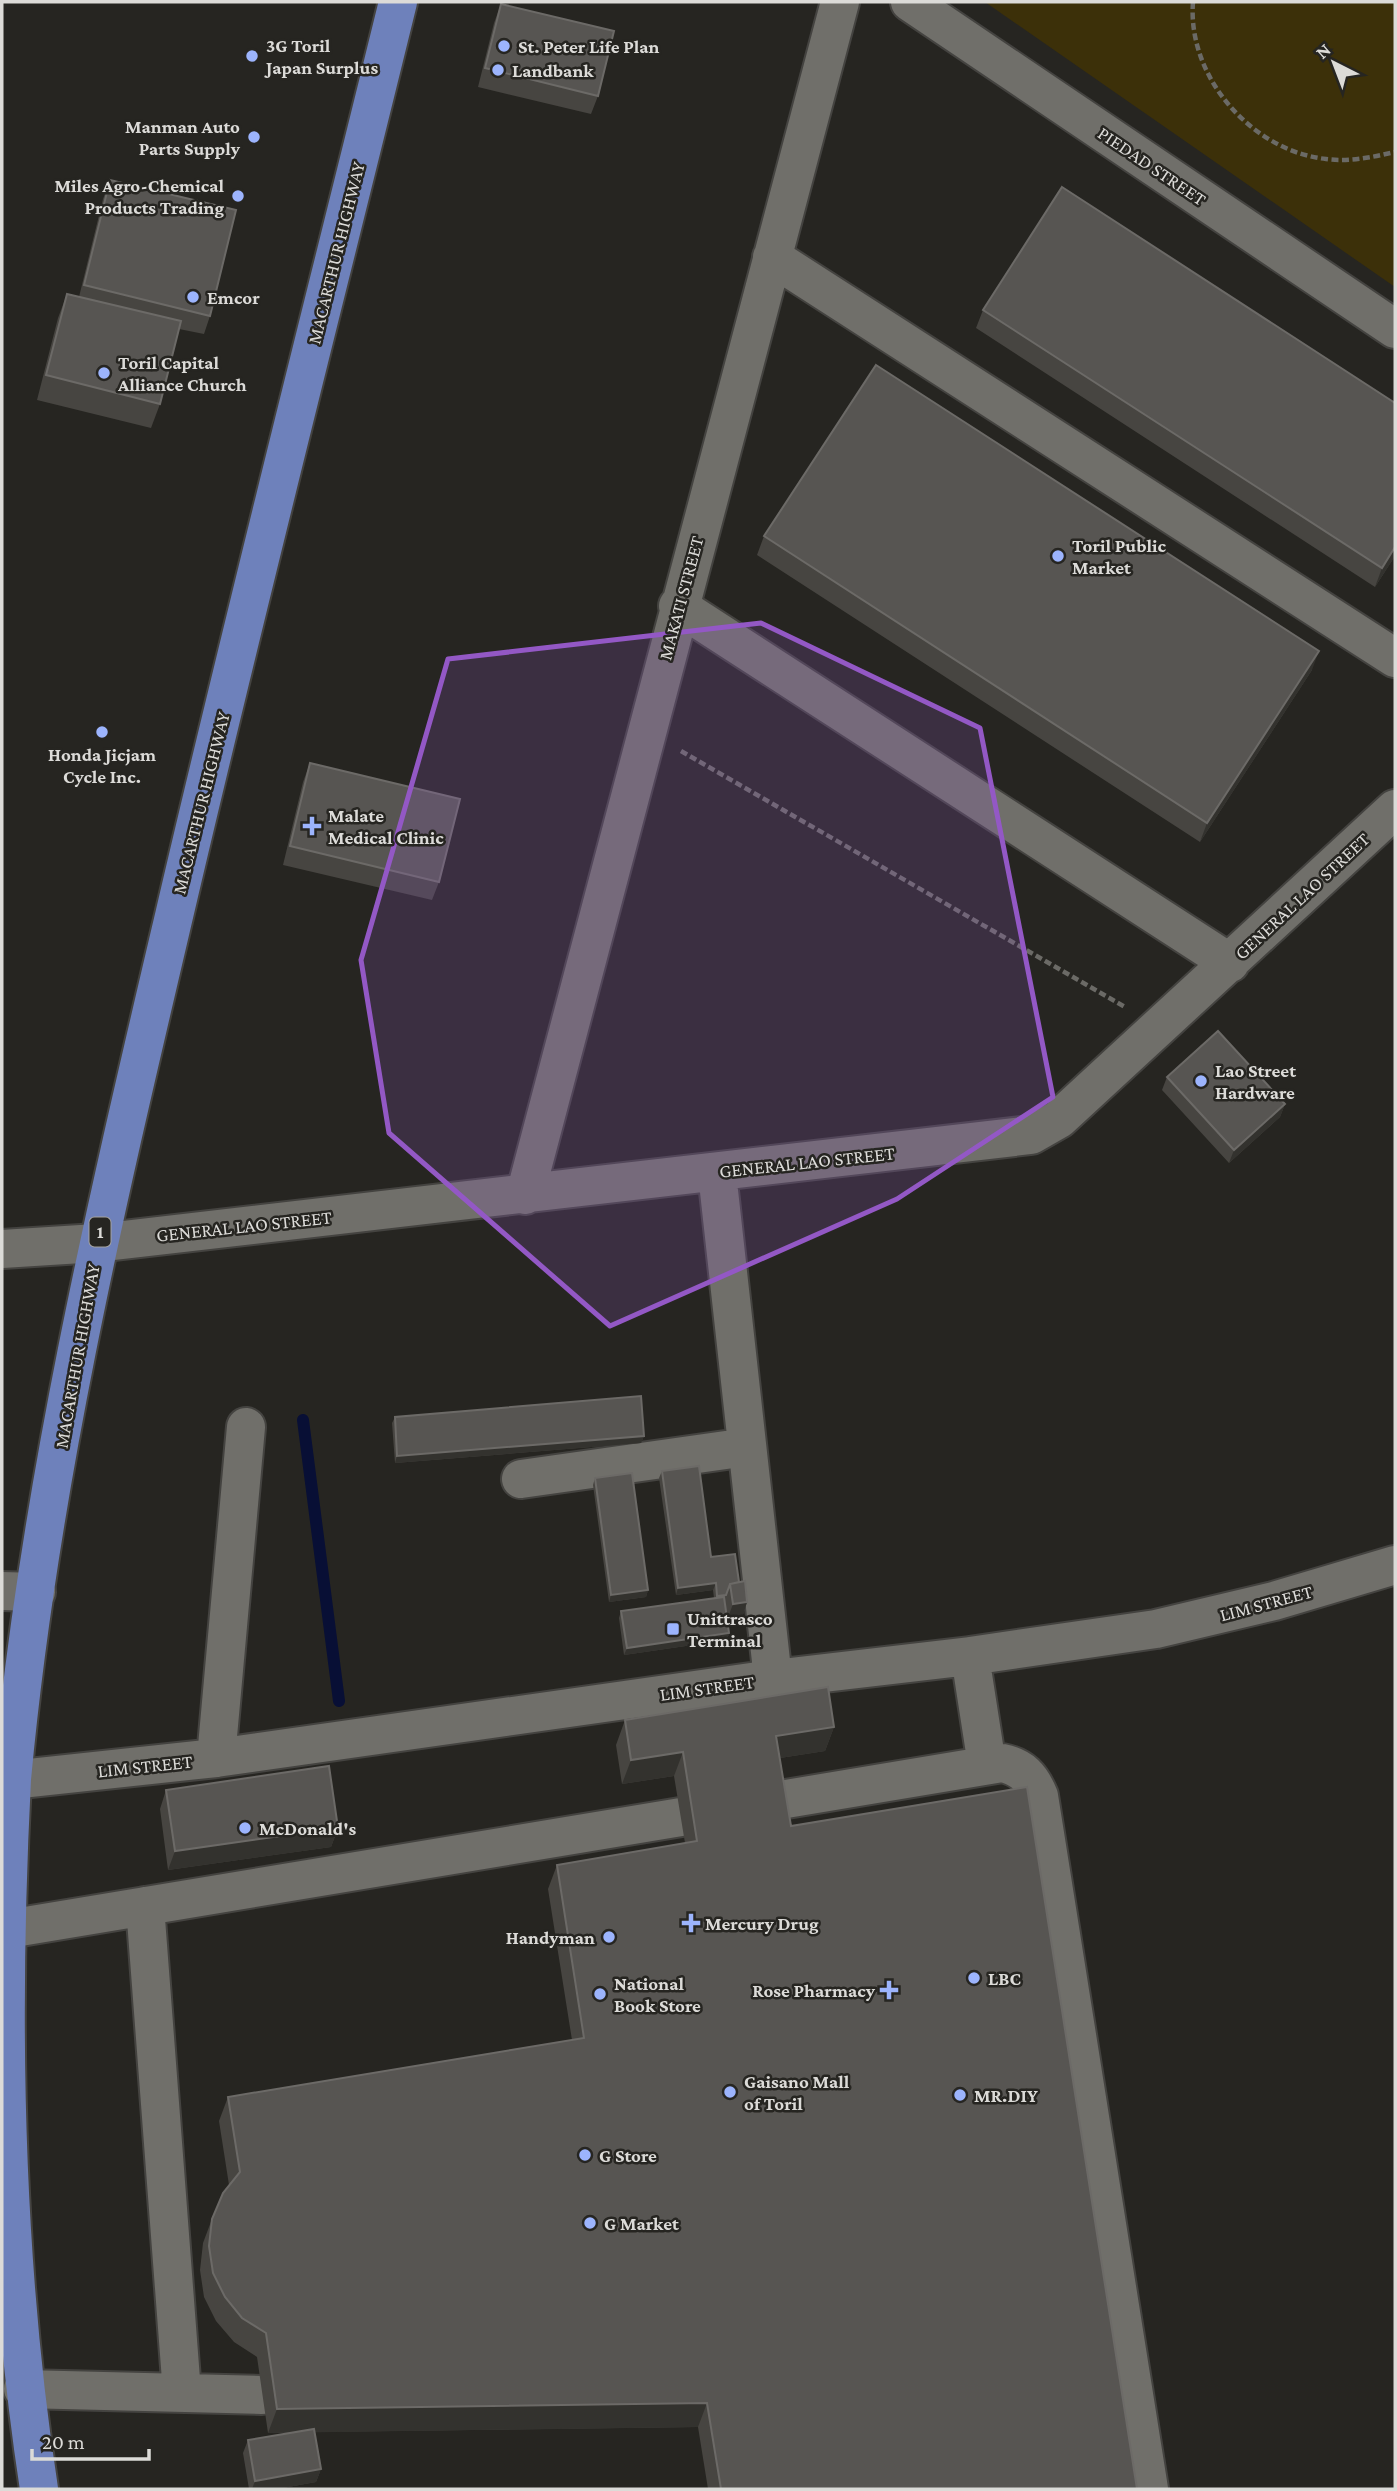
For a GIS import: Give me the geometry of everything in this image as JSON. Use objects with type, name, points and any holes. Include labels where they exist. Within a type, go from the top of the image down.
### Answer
[{"type":"highway","name":"MACARTHUR HIGHWAY","points":[[39,2489],[23,2389],[13,2283],[2,2065],[3,1930],[19,1592],[97,1243],[190,848],[398,2]]},
{"type":"street","name":"MAKATI STREET","points":[[525,1195],[678,606],[840,2]]},
{"type":"street","name":"PIEDAD STREET","points":[[910,2],[1395,330]]},
{"type":"street","points":[[772,257],[1395,658]]},
{"type":"street","points":[[678,606],[1230,963]]},
{"type":"street","name":"GENERAL LAO STREET","points":[[2,1249],[97,1243],[1031,1135],[1059,1119],[1395,809]]},
{"type":"street","points":[[717,1172],[772,1679]]},
{"type":"street","points":[[216,1758],[246,1427]]},
{"type":"street","points":[[521,1479],[747,1447]]},
{"type":"street","name":"LIM STREET","points":[[11,1780],[216,1758],[772,1679],[970,1656],[1191,1623],[1395,1565]]},
{"type":"street","points":[[970,1656],[986,1765]]},
{"type":"street","points":[[774,1801],[986,1765],[1014,1766],[1034,1783],[1039,1796],[1149,2489]]},
{"type":"street","points":[[3,1930],[681,1817]]},
{"type":"street","points":[[145,1906],[182,2393]]},
{"type":"street","points":[[23,2389],[262,2395]]},
{"type":"path","points":[[1193,2],[1192,16],[1201,59],[1221,97],[1251,128],[1289,150],[1326,159],[1363,159],[1395,152]]},
{"type":"path","points":[[646,730],[1159,1027]]},
{"type":"highlighted area","points":[[761,623],[980,728],[1053,1097],[897,1199],[610,1326],[389,1133],[361,960],[448,659]]},
{"type":"shaded area","points":[[985,2],[1395,2],[1395,287]]},
{"type":"building","points":[[501,4],[614,31],[598,96],[485,68]]},
{"type":"building","points":[[110,180],[236,210],[210,316],[84,285]]},
{"type":"building","points":[[1062,187],[1395,403],[1395,547],[1382,568],[983,310]]},
{"type":"building","name":"Toril Capital Alliance Church","points":[[67,294],[181,321],[160,404],[46,375]]},
{"type":"building","points":[[876,365],[1319,651],[1207,823],[764,536]]},
{"type":"building","points":[[310,763],[460,799],[439,882],[290,846]]},
{"type":"building","points":[[1218,1031],[1285,1104],[1234,1150],[1167,1077]]},
{"type":"building","points":[[641,1396],[644,1436],[397,1456],[395,1417]]},
{"type":"building","points":[[699,1466],[711,1557],[735,1554],[739,1582],[730,1584],[726,1595],[717,1596],[716,1583],[678,1588],[662,1471]]},
{"type":"building","points":[[632,1473],[648,1590],[611,1595],[595,1478]]},
{"type":"building","points":[[745,1581],[747,1602],[733,1604],[730,1584]]},
{"type":"building","points":[[724,1597],[729,1633],[627,1648],[621,1611]]},
{"type":"building","name":"Gaisano Mall of Toril","points":[[828,1687],[834,1727],[776,1736],[791,1826],[1027,1787],[1137,2489],[721,2489],[707,2403],[277,2409],[266,2333],[242,2318],[225,2297],[213,2273],[209,2246],[212,2219],[223,2193],[240,2172],[228,2097],[584,2038],[557,1865],[697,1841],[683,1752],[631,1760],[625,1720]]},
{"type":"building","name":"McDonald's","points":[[329,1766],[338,1828],[175,1851],[166,1790]]},
{"type":"building","points":[[314,2429],[321,2469],[255,2481],[248,2440]]},
{"type":"waterway","points":[[303,1420],[339,1701]]},
{"type":"place","name":"St. Peter Life Plan","points":[[504,46]]},
{"type":"place","name":"3G Toril Japan Surplus","points":[[252,56]]},
{"type":"place","name":"Landbank","points":[[498,70]]},
{"type":"place","name":"Manman Auto Parts Supply","points":[[254,137]]},
{"type":"place","name":"Miles Agro-Chemical Products Trading","points":[[238,196]]},
{"type":"place","name":"Emcor","points":[[193,297]]},
{"type":"place","name":"Toril Capital Alliance Church","points":[[104,373]]},
{"type":"place","name":"Toril Public Market","points":[[1058,556]]},
{"type":"place","name":"Honda Jicjam Cycle Inc.","points":[[102,732]]},
{"type":"place","name":"Malate Medical Clinic","points":[[312,826]]},
{"type":"place","name":"Lao Street Hardware","points":[[1201,1081]]},
{"type":"place","name":"Unittrasco Terminal","points":[[673,1629]]},
{"type":"place","name":"McDonald's","points":[[245,1828]]},
{"type":"place","name":"Mercury Drug","points":[[691,1923]]},
{"type":"place","name":"Handyman","points":[[609,1937]]},
{"type":"place","name":"LBC","points":[[974,1978]]},
{"type":"place","name":"Rose Pharmacy","points":[[889,1990]]},
{"type":"place","name":"National Book Store","points":[[600,1994]]},
{"type":"place","name":"Gaisano Mall of Toril","points":[[730,2092]]},
{"type":"place","name":"MR.DIY","points":[[960,2095]]},
{"type":"place","name":"G Store","points":[[585,2155]]},
{"type":"place","name":"G Market","points":[[590,2223]]}]
